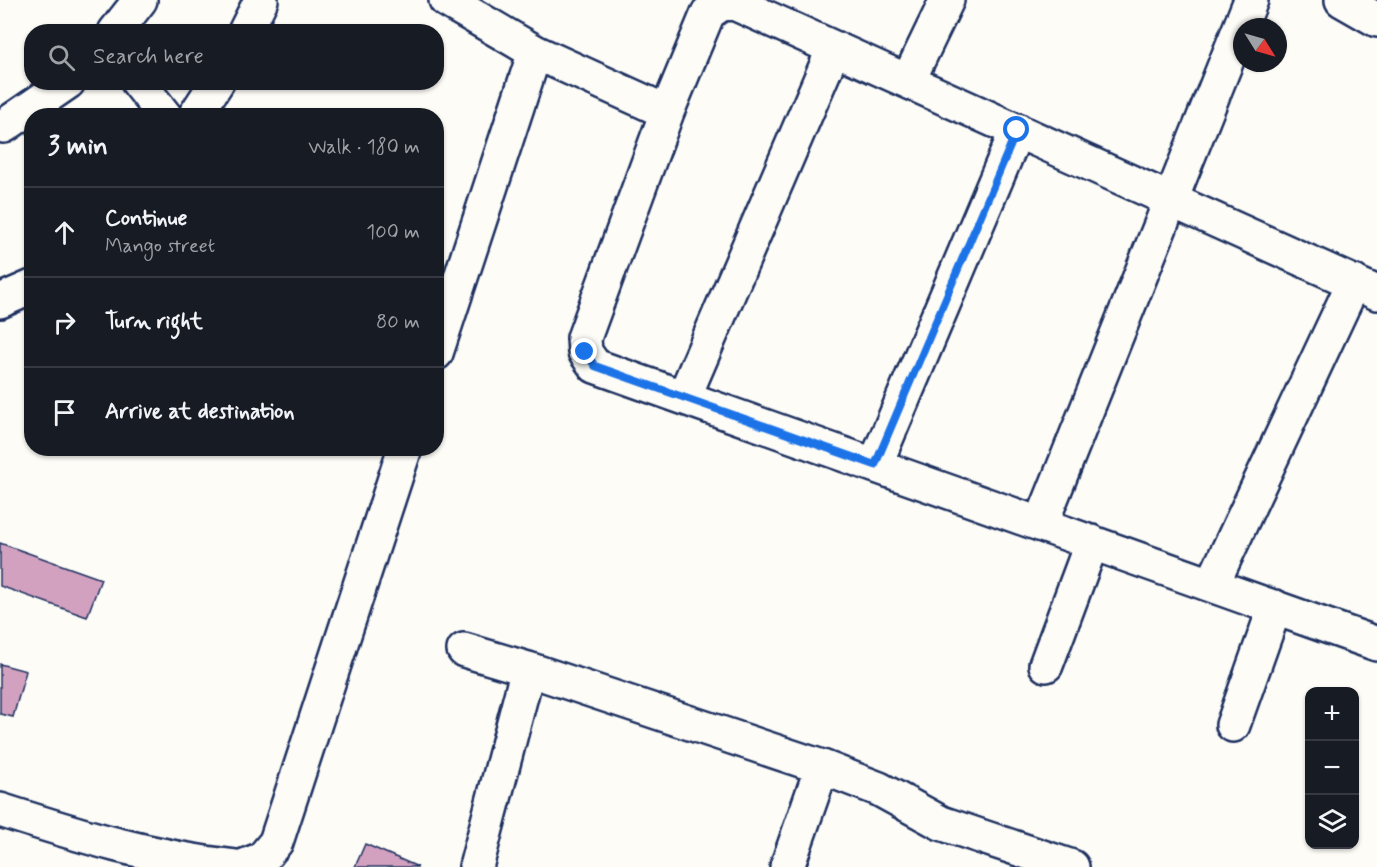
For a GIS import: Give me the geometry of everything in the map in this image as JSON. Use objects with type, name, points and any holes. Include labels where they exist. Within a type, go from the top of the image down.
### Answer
[{"type":"street","points":[[122,24],[140,0]]},
{"type":"street","points":[[249,24],[261,0]]},
{"type":"street","points":[[446,0],[535,52],[667,112]]},
{"type":"street","points":[[908,81],[947,0]]},
{"type":"street","points":[[1041,524],[1251,0]]},
{"type":"street","points":[[1342,0],[1377,20]]},
{"type":"street","points":[[1212,585],[1365,288],[734,3],[718,1],[708,12],[667,112],[584,338],[585,352],[595,366],[1377,644]]},
{"type":"street","points":[[684,397],[834,48]]},
{"type":"street","points":[[444,329],[535,52]]},
{"type":"street","points":[[30,108],[56,90]]},
{"type":"street","points":[[144,90],[159,108]]},
{"type":"street","points":[[200,108],[212,90]]},
{"type":"street","points":[[4,126],[24,112]]},
{"type":"street","points":[[875,465],[1017,130]]},
{"type":"street","points":[[0,301],[24,290]]},
{"type":"street","points":[[242,867],[262,859],[276,842],[402,456]]},
{"type":"street","points":[[1046,665],[1092,542]]},
{"type":"street","points":[[1233,724],[1275,608]]},
{"type":"street","points":[[464,650],[528,669],[822,767],[879,789],[941,823],[1072,867]]},
{"type":"street","points":[[476,867],[528,669]]},
{"type":"street","points":[[787,867],[822,767]]},
{"type":"street","points":[[0,810],[113,845],[192,862],[235,867]]},
{"type":"building","points":[[0,543],[101,579],[87,617],[0,586]]},
{"type":"building","points":[[0,664],[26,671],[13,717],[0,714]]},
{"type":"building","points":[[365,844],[418,867],[355,867]]},
{"type":"route","points":[[585,352],[595,366],[875,465],[1017,130]]}]
